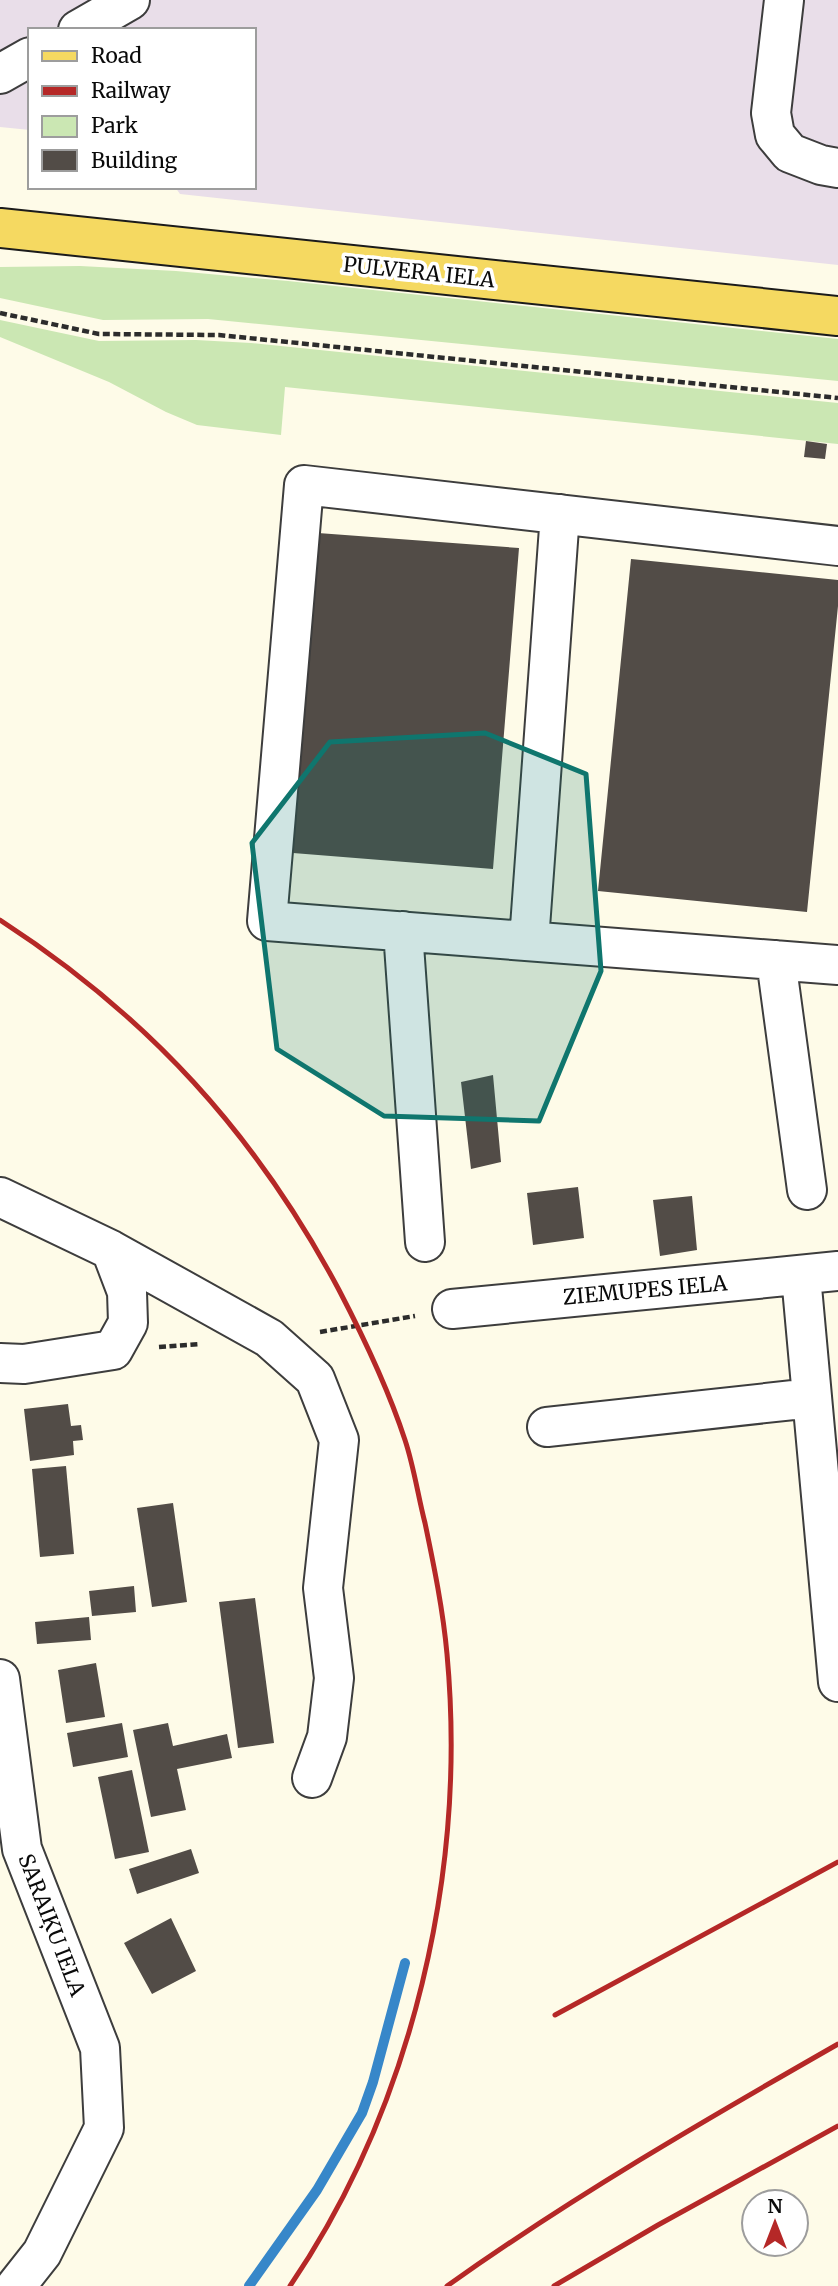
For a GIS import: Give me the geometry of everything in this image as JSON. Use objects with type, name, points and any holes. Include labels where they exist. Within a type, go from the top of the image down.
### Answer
[{"type":"main road","name":"PULVERA IELA","points":[[0,228],[838,316]]},
{"type":"street","points":[[81,28],[130,0]]},
{"type":"street","points":[[784,0],[771,113],[775,135],[790,153],[821,165],[838,168]]},
{"type":"street","points":[[0,74],[28,58]]},
{"type":"street","points":[[838,545],[304,485],[267,921],[838,965]]},
{"type":"street","points":[[529,941],[560,514]]},
{"type":"street","points":[[403,931],[425,1242]]},
{"type":"street","points":[[776,960],[807,1190]]},
{"type":"street","points":[[0,1198],[111,1250],[269,1338],[315,1378],[339,1440],[323,1588],[334,1678],[327,1737],[312,1778]]},
{"type":"street","points":[[0,1363],[24,1364],[113,1350],[128,1323],[127,1292],[111,1250]]},
{"type":"street","name":"ZIEMUPES IELA","points":[[452,1309],[838,1271]]},
{"type":"street","points":[[801,1276],[812,1398],[827,1436],[838,1682]]},
{"type":"street","points":[[547,1427],[812,1398]]},
{"type":"street","name":"SARAIĶU IELA","points":[[0,1678],[22,1849],[100,2049],[104,2128],[42,2253],[16,2286]]},
{"type":"path","points":[[0,313],[99,334],[219,335],[838,398]]},
{"type":"highlighted area","points":[[485,733],[586,774],[601,971],[539,1121],[384,1116],[277,1049],[252,843],[330,742]]},
{"type":"shaded area","points":[[0,0],[838,0],[838,265],[180,194],[176,189],[256,189],[256,28],[28,28],[28,130],[0,127]]},
{"type":"green space","points":[[80,266],[288,281],[838,339],[838,381],[208,319],[103,320],[0,298],[0,267]]},
{"type":"green space","points":[[0,320],[99,341],[196,340],[251,343],[838,403],[838,444],[285,387],[281,435],[197,425],[109,382],[0,337]]},
{"type":"building","points":[[806,441],[827,444],[825,459],[804,457]]},
{"type":"building","points":[[318,533],[519,548],[493,869],[293,853]]},
{"type":"building","points":[[631,559],[838,580],[838,606],[807,912],[598,891]]},
{"type":"building","points":[[493,1075],[501,1162],[471,1169],[461,1082]]},
{"type":"building","points":[[578,1187],[584,1238],[533,1245],[527,1193]]},
{"type":"building","points":[[692,1196],[697,1250],[660,1256],[653,1200]]},
{"type":"building","points":[[68,1404],[71,1426],[81,1425],[83,1440],[73,1441],[74,1455],[30,1461],[24,1409]]},
{"type":"building","points":[[66,1466],[74,1554],[40,1557],[32,1469]]},
{"type":"building","points":[[173,1503],[187,1602],[152,1607],[137,1508]]},
{"type":"building","points":[[134,1586],[136,1612],[92,1616],[89,1591]]},
{"type":"building","points":[[255,1598],[274,1743],[238,1748],[219,1602]]},
{"type":"building","points":[[89,1617],[91,1640],[37,1644],[35,1622]]},
{"type":"building","points":[[96,1663],[105,1717],[66,1723],[58,1670]]},
{"type":"building","points":[[122,1723],[128,1757],[73,1767],[67,1733]]},
{"type":"building","points":[[168,1723],[173,1746],[227,1734],[232,1758],[177,1769],[186,1810],[151,1817],[133,1730]]},
{"type":"building","points":[[132,1770],[149,1852],[115,1859],[98,1777]]},
{"type":"building","points":[[191,1849],[199,1873],[137,1894],[129,1869]]},
{"type":"building","points":[[171,1918],[196,1971],[152,1994],[124,1943]]},
{"type":"waterway","points":[[249,2286],[317,2190],[362,2113],[405,1963]]},
{"type":"railway","points":[[0,920],[104,996],[150,1038],[194,1082],[272,1180],[307,1233],[339,1290],[375,1364],[405,1440],[425,1523],[447,1654],[451,1736],[448,1819],[439,1902],[422,1983],[399,2064],[369,2141],[333,2216],[290,2286]]},
{"type":"railway","points":[[555,2015],[838,1862]]},
{"type":"railway","points":[[447,2286],[591,2190],[838,2044]]},
{"type":"railway","points":[[554,2286],[838,2126]]}]
